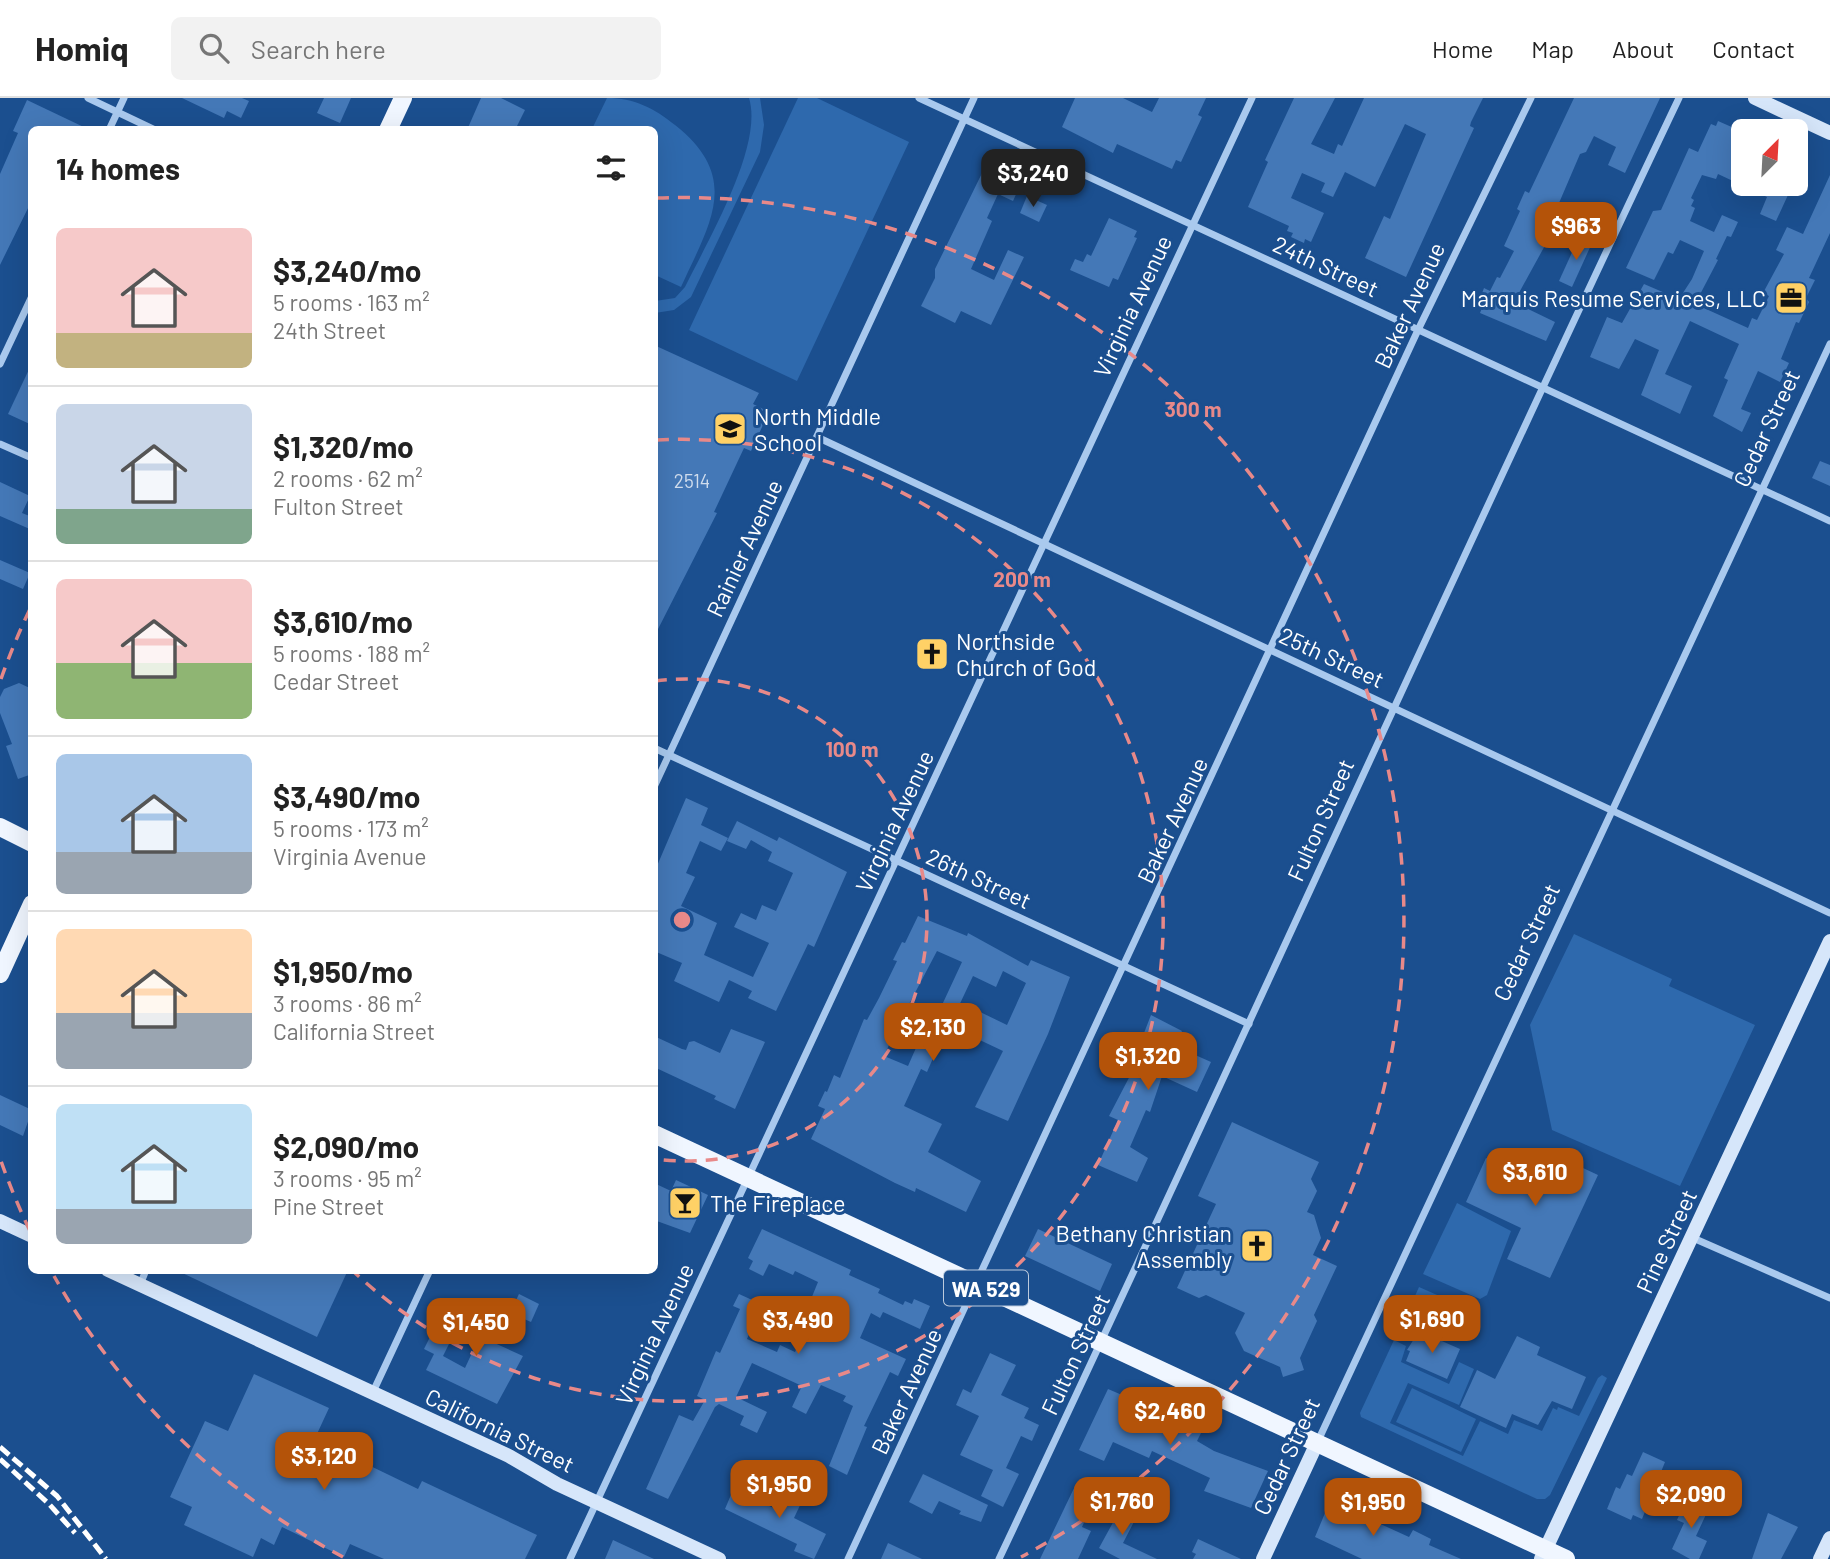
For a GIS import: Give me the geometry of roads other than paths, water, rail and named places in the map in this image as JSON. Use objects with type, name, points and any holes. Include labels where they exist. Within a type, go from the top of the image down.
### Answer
[{"type":"main road","points":[[390,126],[402,98]]},
{"type":"main road","points":[[0,827],[28,841]]},
{"type":"main road","points":[[0,974],[28,913]]},
{"type":"main road","name":"WA 529","points":[[658,1136],[1317,1443],[1543,1554],[1566,1559]]},
{"type":"street","points":[[88,98],[147,126]]},
{"type":"street","points":[[111,126],[124,98]]},
{"type":"street","name":"24th Street","points":[[919,98],[1830,521]]},
{"type":"street","name":"Rainier Avenue","points":[[658,778],[974,98]]},
{"type":"street","name":"Virginia Avenue","points":[[570,1559],[897,861],[1041,543],[1252,98]]},
{"type":"street","name":"Baker Avenue","points":[[848,1559],[1125,967],[1418,330],[1531,98]]},
{"type":"street","name":"Fulton Street","points":[[999,1559],[1249,1024],[1541,387],[1679,98]]},
{"type":"street","points":[[1755,98],[1830,133]]},
{"type":"street","points":[[0,364],[28,304]]},
{"type":"street","name":"Cedar Street","points":[[1263,1559],[1830,344]]},
{"type":"street","name":"25th Street","points":[[817,438],[1830,913]]},
{"type":"street","points":[[0,444],[28,456]]},
{"type":"street","name":"26th Street","points":[[658,750],[1249,1024]]},
{"type":"street","name":"Pine Street","points":[[1543,1554],[1830,941]]},
{"type":"street","points":[[0,1221],[28,1234]]},
{"type":"street","points":[[1693,1238],[1830,1298]]},
{"type":"street","name":"California Street","points":[[117,1274],[509,1456],[596,1502],[719,1559]]},
{"type":"street","points":[[140,1285],[144,1274]]},
{"type":"street","points":[[372,1394],[428,1274]]},
{"type":"street","points":[[1820,1559],[1830,1538]]},
{"type":"railway","points":[[0,1447],[57,1496],[106,1559]]},
{"type":"railway","points":[[0,1459],[50,1505],[75,1533]]},
{"type":"place","name":"Marquis Resume Services, LLC","points":[[1791,298]]},
{"type":"place","name":"North Middle School","points":[[730,429]]},
{"type":"place","name":"Northside Church of God","points":[[932,654]]},
{"type":"place","name":"The Fireplace","points":[[685,1203]]},
{"type":"place","name":"Bethany Christian Assembly","points":[[1257,1246]]}]
